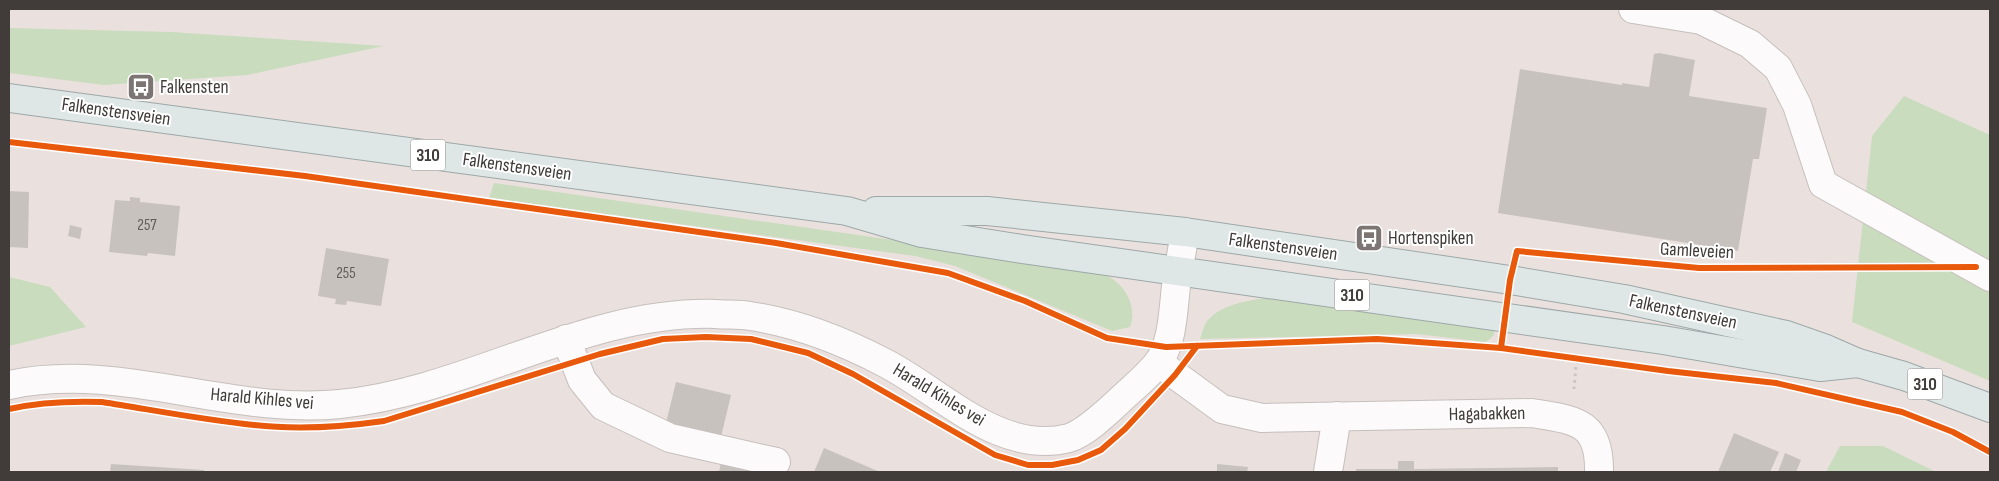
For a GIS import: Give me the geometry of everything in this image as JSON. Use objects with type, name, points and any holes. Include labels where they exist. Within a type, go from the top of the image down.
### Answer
[{"type":"main road","name":"Falkenstensveien","points":[[9,98],[847,212],[922,233],[1022,249],[1663,340],[1820,366],[1858,363]]},
{"type":"main road","name":"Falkenstensveien","points":[[847,212],[925,210],[987,212],[1185,232],[1510,280],[1632,301],[1786,335],[1858,363],[1904,376],[1990,408]]},
{"type":"street","points":[[1633,9],[1701,20],[1750,44],[1778,68],[1798,105],[1823,184],[1983,272]]},
{"type":"street","name":"Harald Kihles vei","points":[[9,385],[56,378],[87,378],[268,403],[340,404],[422,388],[607,326],[653,317],[701,314],[749,316],[792,325],[839,340],[888,364],[982,424],[1016,437],[1042,441],[1071,438],[1102,418],[1159,363],[1170,333],[1185,232]]},
{"type":"street","points":[[566,340],[582,380],[603,406],[670,438],[776,462]]},
{"type":"street","name":"Hagabakken","points":[[1159,363],[1222,409],[1262,418],[1532,413],[1571,420],[1592,434],[1599,453],[1599,472]]},
{"type":"street","points":[[1328,472],[1337,416]]},
{"type":"path","points":[[1573,357],[1589,359]]},
{"type":"green space","points":[[9,28],[171,32],[384,46],[247,75],[104,85],[9,73]]},
{"type":"green space","points":[[1904,96],[1990,135],[1990,381],[1852,322],[1872,136]]},
{"type":"green space","points":[[494,183],[1089,269],[1110,277],[1123,288],[1130,302],[1132,318],[1130,327],[1112,331],[955,266],[915,256],[489,198]]},
{"type":"green space","points":[[9,277],[50,287],[86,327],[9,346]]},
{"type":"green space","points":[[1286,296],[1495,326],[1494,335],[1486,342],[1416,334],[1200,339],[1207,321],[1224,309],[1244,302]]},
{"type":"green space","points":[[1840,446],[1883,446],[1936,472],[1826,472]]},
{"type":"building","points":[[1659,53],[1695,60],[1689,96],[1767,108],[1759,159],[1753,159],[1738,251],[1498,213],[1520,69],[1622,85],[1622,83],[1649,87],[1654,54]]},
{"type":"building","points":[[9,191],[29,192],[28,248],[9,247]]},
{"type":"building","points":[[130,197],[140,198],[140,202],[180,206],[175,256],[148,253],[147,256],[109,252],[115,200],[130,201]]},
{"type":"building","points":[[70,225],[82,228],[80,239],[68,236]]},
{"type":"building","points":[[326,248],[389,259],[381,306],[347,301],[346,305],[335,304],[336,299],[318,296]]},
{"type":"building","points":[[676,382],[731,395],[721,437],[666,423]]},
{"type":"building","points":[[1734,433],[1779,452],[1770,472],[1718,472]]},
{"type":"building","points":[[824,448],[880,472],[814,472]]},
{"type":"building","points":[[1785,453],[1801,460],[1796,472],[1778,472]]},
{"type":"building","points":[[1398,461],[1414,461],[1414,469],[1558,467],[1558,472],[1356,472],[1356,469],[1398,469]]},
{"type":"building","points":[[721,462],[761,472],[719,472]]},
{"type":"building","points":[[111,464],[204,470],[204,472],[110,472]]},
{"type":"building","points":[[1217,464],[1248,467],[1247,472],[1217,472]]},
{"type":"cycle path","points":[[9,142],[305,176],[776,243],[948,273],[1025,301],[1107,338],[1166,347],[1377,339],[1501,348],[1668,371],[1776,383],[1902,412],[1953,432],[1990,452]]},
{"type":"cycle path","name":"Gamleveien","points":[[1501,348],[1510,280],[1517,251],[1699,268],[1976,267]]},
{"type":"cycle path","points":[[9,409],[55,402],[102,402],[270,427],[303,428],[352,425],[384,421],[600,354],[663,339],[706,337],[751,339],[808,353],[853,374],[995,455],[1028,465],[1052,465],[1078,460],[1101,450],[1125,429],[1175,375],[1197,346]]},
{"type":"place","name":"Falkensten","points":[[141,87]]},
{"type":"place","name":"Hortenspiken","points":[[1369,238]]}]
